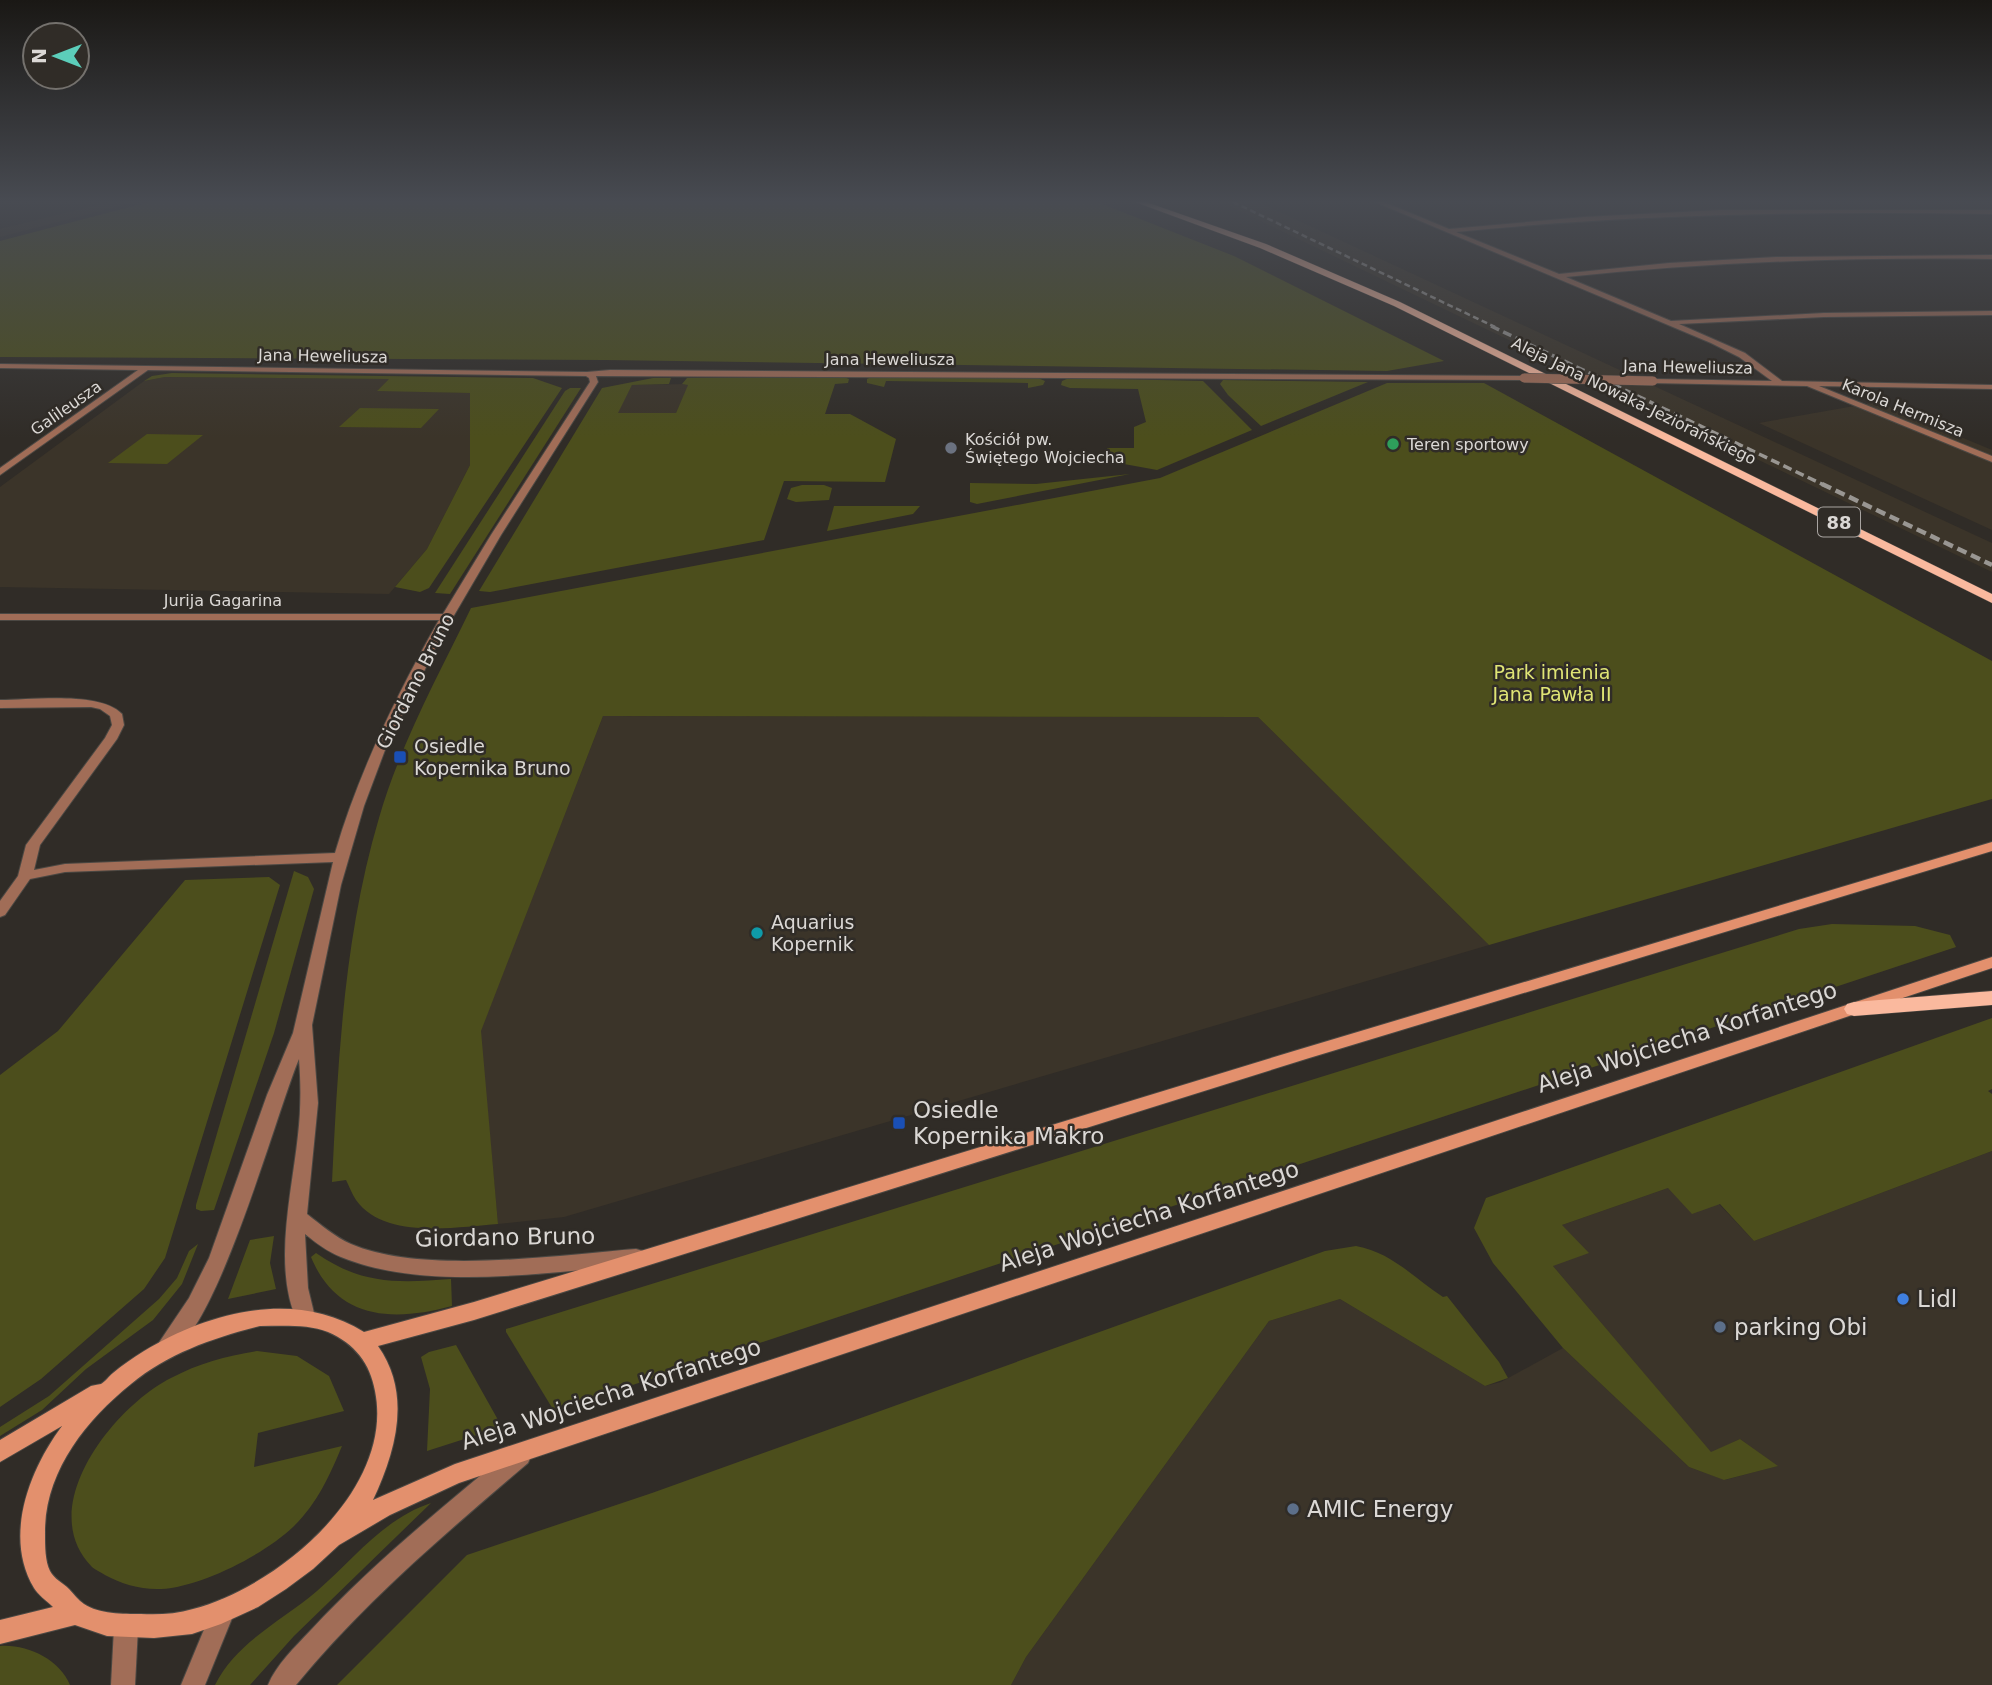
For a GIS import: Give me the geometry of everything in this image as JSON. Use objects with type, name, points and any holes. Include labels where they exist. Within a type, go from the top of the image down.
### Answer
[{"type":"main road","name":"Aleja Jana Nowaka-Jeziorańskiego","points":[[1343,281],[1397,304],[1992,599]]},
{"type":"main road","name":"Aleja Jana Nowaka-Jeziorańskiego","points":[[1359,281],[1410,302],[1992,586]]},
{"type":"main road","points":[[360,1342],[474,1311],[1992,846]]},
{"type":"main road","name":"Aleja Wojciecha Korfantego","points":[[330,1538],[382,1507],[456,1474],[1992,962]]},
{"type":"main road","points":[[1854,1009],[1992,998]]},
{"type":"main road","points":[[0,1452],[120,1380],[163,1350],[211,1328],[260,1317],[304,1317],[336,1326],[360,1342],[381,1370],[390,1406],[385,1447],[365,1493],[330,1538],[281,1580],[223,1611],[173,1625],[125,1628],[76,1613],[42,1579],[30,1532],[43,1479],[49,1468],[74,1426],[120,1380]]},
{"type":"main road","points":[[0,1632],[76,1613]]},
{"type":"street","points":[[1571,281],[1742,355],[1779,382]]},
{"type":"street","points":[[1669,322],[1799,316],[1992,313]]},
{"type":"street","name":"Jana Heweliusza","points":[[0,366],[587,374],[903,373],[1779,382]]},
{"type":"street","name":"Galileusza","points":[[0,472],[148,367]]},
{"type":"street","name":"Giordano Bruno","points":[[163,1350],[184,1326],[215,1270],[232,1228],[270,1111],[305,1022],[341,857],[363,787],[390,724],[447,617],[594,382],[593,377],[587,374]]},
{"type":"street","name":"Karola Hermisza","points":[[1779,382],[1992,387]]},
{"type":"street","name":"Karola Hermisza","points":[[1803,383],[1992,459]]},
{"type":"street","name":"Jurija Gagarina","points":[[0,617],[447,617]]},
{"type":"street","points":[[0,704],[91,703],[104,706],[116,714],[118,724],[111,739],[33,845],[25,876],[0,912]]},
{"type":"street","points":[[25,876],[65,868],[341,857]]},
{"type":"street","name":"Giordano Bruno","points":[[304,1317],[296,1290],[293,1262],[309,1104],[305,1022]]},
{"type":"street","name":"Giordano Bruno","points":[[296,1217],[348,1251],[376,1261],[470,1267],[645,1257]]},
{"type":"street","points":[[280,1685],[300,1659],[408,1551],[526,1450]]},
{"type":"street","points":[[193,1685],[223,1611]]},
{"type":"street","points":[[123,1685],[125,1628]]},
{"type":"shaded area","points":[[1385,281],[1427,281],[1992,543],[1992,572]]},
{"type":"shaded area","points":[[165,377],[390,379],[378,390],[470,393],[470,465],[427,549],[389,594],[0,587],[0,487],[144,381]]},
{"type":"shaded area","points":[[689,384],[676,413],[617,413],[632,385]]},
{"type":"shaded area","points":[[1877,402],[1992,450],[1992,530],[1759,423]]},
{"type":"shaded area","points":[[603,716],[1258,717],[1489,945],[564,1217],[498,1224],[480,1032]]},
{"type":"shaded area","points":[[1992,1151],[1992,1685],[1011,1685],[1026,1657],[1269,1321],[1340,1299],[1485,1386],[1501,1382],[1563,1348],[1689,1467],[1725,1480],[1777,1466],[1740,1439],[1711,1453],[1553,1266],[1562,1225],[1668,1188],[1719,1204],[1754,1241]]},
{"type":"green space","points":[[0,281],[1283,281],[1444,361],[1387,371],[605,360],[0,357]]},
{"type":"green space","points":[[172,373],[533,378],[562,388],[429,588],[420,592],[395,587],[427,549],[470,465],[470,393],[377,391],[389,379],[165,377],[144,381],[152,376]]},
{"type":"green space","points":[[653,378],[671,378],[669,384],[632,385],[618,413],[676,413],[688,385],[682,384],[687,378],[849,379],[848,383],[835,384],[825,414],[850,414],[896,439],[885,482],[784,481],[764,540],[490,592],[479,591],[602,388]]},
{"type":"green space","points":[[1038,378],[1045,381],[1043,385],[1028,388],[1028,383],[886,381],[884,387],[867,383],[867,379]]},
{"type":"green space","points":[[1069,378],[1203,381],[1252,430],[1157,470],[1102,460],[1107,457],[1107,448],[1134,448],[1134,427],[1146,422],[1138,389],[1070,388],[1061,385],[1062,381]]},
{"type":"green space","points":[[1223,380],[1368,382],[1261,426],[1228,395],[1220,384]]},
{"type":"green space","name":"Park imienia Jana Pawła II","points":[[1387,383],[1484,383],[1992,661],[1992,799],[1489,945],[1258,717],[603,716],[481,1031],[498,1224],[442,1228],[402,1226],[368,1213],[356,1200],[346,1180],[332,1182],[345,998],[350,953],[367,863],[398,764],[471,608],[1160,478]]},
{"type":"green space","points":[[581,388],[450,594],[435,593],[565,391]]},
{"type":"green space","points":[[360,408],[439,409],[421,428],[339,427]]},
{"type":"green space","points":[[147,434],[203,435],[167,464],[108,463]]},
{"type":"green space","points":[[1130,474],[977,504],[970,502],[970,483],[1036,484]]},
{"type":"green space","points":[[824,485],[832,488],[829,500],[796,502],[787,499],[791,488]]},
{"type":"green space","points":[[834,506],[920,506],[913,514],[827,531]]},
{"type":"green space","points":[[294,871],[308,877],[314,889],[274,1033],[214,1210],[201,1211],[196,1209],[196,1205]]},
{"type":"green space","points":[[269,877],[280,885],[165,1258],[144,1289],[41,1379],[0,1407],[0,1075],[58,1031],[185,880]]},
{"type":"green space","points":[[1832,924],[1915,926],[1950,935],[1956,947],[554,1411],[506,1332],[506,1329],[1799,929]]},
{"type":"green space","points":[[1992,1018],[1992,1089],[1988,1091],[1992,1094],[1992,1151],[1754,1241],[1720,1204],[1692,1214],[1668,1188],[1562,1225],[1589,1253],[1553,1266],[1711,1452],[1740,1439],[1778,1466],[1724,1480],[1689,1467],[1563,1348],[1493,1263],[1474,1228],[1486,1198]]},
{"type":"green space","points":[[274,1236],[270,1263],[276,1289],[228,1299],[250,1240]]},
{"type":"green space","points":[[198,1244],[182,1284],[153,1320],[86,1369],[42,1410],[0,1436],[0,1427],[49,1396],[159,1299],[177,1278],[189,1251]]},
{"type":"green space","points":[[1356,1246],[1391,1260],[1443,1297],[1447,1296],[1499,1362],[1508,1378],[1485,1386],[1340,1299],[1269,1321],[1026,1657],[1011,1685],[337,1685],[467,1555],[652,1493],[1325,1251]]},
{"type":"green space","points":[[316,1253],[349,1271],[381,1280],[451,1279],[452,1306],[409,1314],[388,1314],[351,1304],[322,1278],[311,1257]]},
{"type":"green space","points":[[456,1345],[502,1427],[427,1451],[430,1389],[421,1357],[429,1352]]},
{"type":"green space","points":[[257,1351],[297,1356],[329,1376],[344,1411],[258,1433],[254,1467],[342,1446],[328,1478],[309,1509],[293,1527],[266,1548],[213,1576],[177,1587],[161,1589],[132,1586],[93,1568],[76,1543],[72,1516],[76,1488],[88,1460],[106,1434],[149,1392],[171,1378],[213,1361]]},
{"type":"green space","points":[[431,1503],[294,1636],[250,1685],[215,1685],[224,1670],[247,1644],[317,1591],[384,1529],[414,1510]]},
{"type":"green space","points":[[0,1646],[21,1648],[41,1655],[58,1668],[70,1685],[0,1685]]},
{"type":"railway","points":[[1398,281],[1495,327]]},
{"type":"railway","points":[[1491,326],[1826,486]]},
{"type":"railway","points":[[1822,484],[1992,565]]},
{"type":"place","name":"Teren sportowy","points":[[1393,444]]},
{"type":"place","name":"Kościół pw. Świętego Wojciecha","points":[[951,448]]},
{"type":"place","name":"Osiedle Kopernika Bruno","points":[[400,757]]},
{"type":"place","name":"Aquarius Kopernik","points":[[757,933]]},
{"type":"place","name":"Osiedle Kopernika Makro","points":[[899,1123]]},
{"type":"place","name":"Lidl","points":[[1903,1299]]},
{"type":"place","name":"parking Obi","points":[[1720,1327]]},
{"type":"place","name":"AMIC Energy","points":[[1293,1509]]}]
